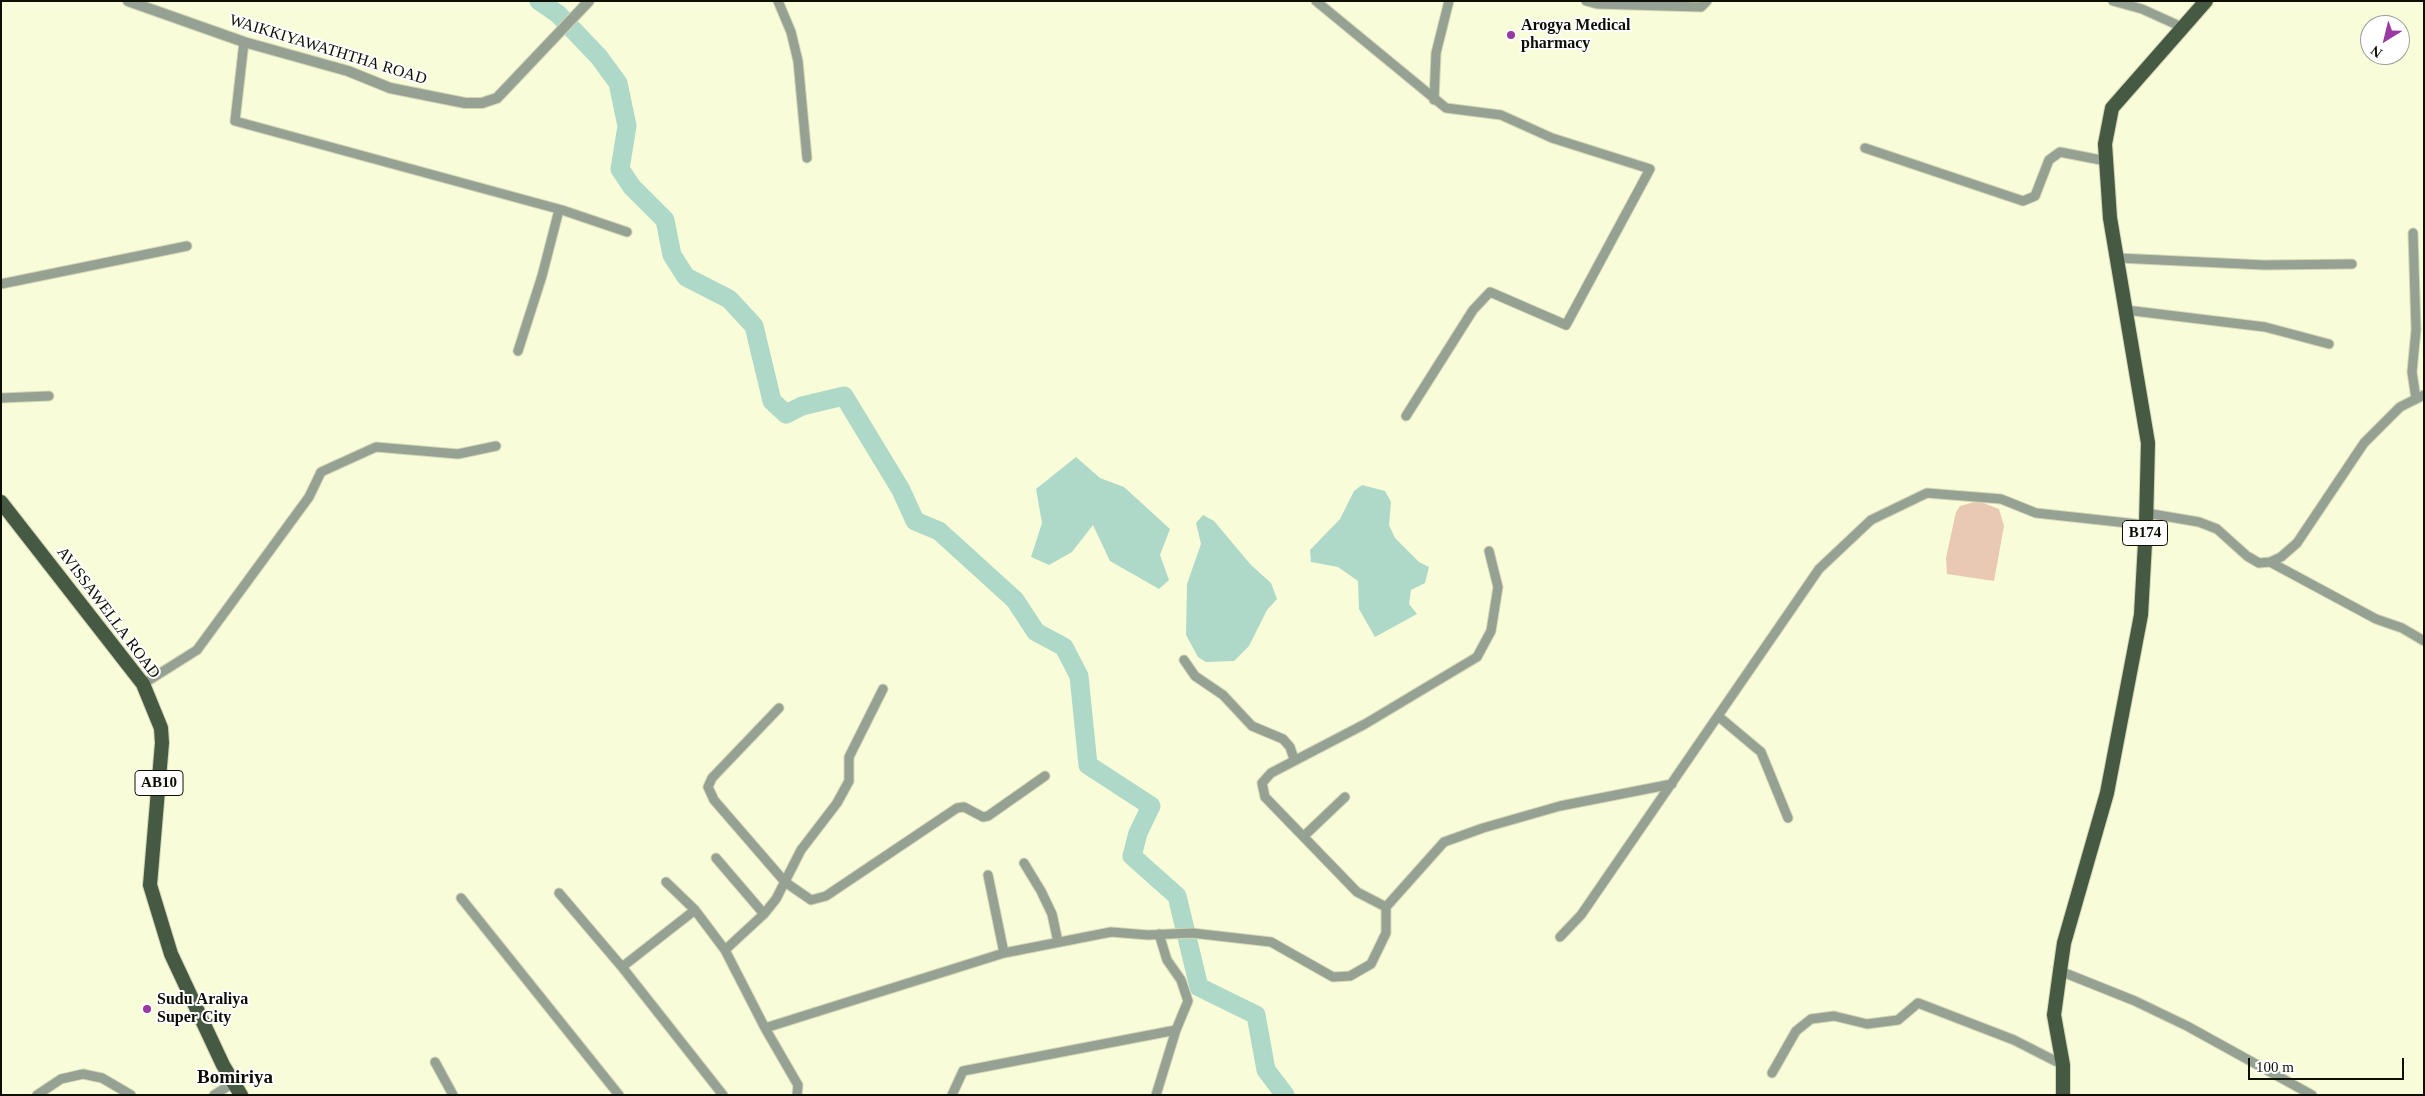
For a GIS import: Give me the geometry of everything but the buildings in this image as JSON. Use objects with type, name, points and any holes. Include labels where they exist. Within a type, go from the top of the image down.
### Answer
[{"type":"main road","name":"B174","points":[[2063,1095],[2063,1065],[2054,1015],[2064,943],[2107,793],[2141,615],[2146,519],[2148,443],[2110,218],[2104,144],[2112,108],[2206,1]]},
{"type":"main road","name":"AVISSAWELLA ROAD","points":[[1,502],[143,684],[161,728],[162,743],[150,884],[171,954],[237,1089]]},
{"type":"street","name":"WAIKKIYAWATHTHA ROAD","points":[[128,1],[244,42],[348,71],[390,88],[465,104],[482,103],[497,98],[589,1]]},
{"type":"street","points":[[778,1],[791,32],[798,61],[807,158]]},
{"type":"street","points":[[1316,1],[1446,108],[1501,115],[1552,138],[1650,170],[1566,325],[1490,292],[1473,310],[1406,416]]},
{"type":"street","points":[[1434,100],[1436,54],[1450,1]]},
{"type":"street","points":[[1586,1],[1596,4],[1701,7],[1708,1]]},
{"type":"street","points":[[2113,1],[2142,8],[2184,28]]},
{"type":"street","points":[[244,42],[235,121],[559,210],[627,232]]},
{"type":"street","points":[[1865,148],[2023,201],[2035,196],[2049,160],[2060,152],[2106,161]]},
{"type":"street","points":[[518,351],[542,276],[559,210]]},
{"type":"street","points":[[1560,937],[1581,915],[1819,569],[1871,520],[1927,493],[2001,499],[2036,513],[2199,522],[2217,529],[2247,556],[2259,562],[2270,562],[2282,557],[2298,543],[2364,443],[2400,406],[2420,397],[2412,372],[2416,330],[2413,233]]},
{"type":"street","points":[[1,284],[187,246]]},
{"type":"street","points":[[2118,258],[2264,265],[2352,264]]},
{"type":"street","points":[[2126,310],[2265,328],[2329,344]]},
{"type":"street","points":[[1,398],[49,396]]},
{"type":"street","points":[[143,684],[197,650],[309,497],[321,472],[376,446],[458,454],[496,446]]},
{"type":"street","points":[[1386,907],[1357,892],[1265,796],[1262,783],[1266,776],[1294,759],[1365,724],[1478,657],[1491,631],[1498,587],[1489,551]]},
{"type":"street","points":[[2270,562],[2376,619],[2402,628],[2424,641]]},
{"type":"street","points":[[1184,660],[1195,676],[1222,695],[1252,726],[1283,739],[1290,747],[1294,759]]},
{"type":"street","points":[[725,950],[764,914],[776,899],[801,850],[837,803],[849,781],[849,757],[883,688]]},
{"type":"street","points":[[779,708],[712,778],[708,787],[714,800],[785,882],[812,900],[819,899],[878,863],[957,808],[964,807],[983,816],[988,816],[1045,776]]},
{"type":"street","points":[[1718,716],[1761,752],[1788,818]]},
{"type":"street","points":[[765,1028],[1004,953],[1111,932],[1192,933],[1271,942],[1333,977],[1350,976],[1371,964],[1386,933],[1386,907],[1444,842],[1483,828],[1560,806],[1672,784]]},
{"type":"street","points":[[1304,836],[1345,797]]},
{"type":"street","points":[[716,858],[764,914]]},
{"type":"street","points":[[1024,863],[1052,914],[1058,942]]},
{"type":"street","points":[[988,875],[1004,953]]},
{"type":"street","points":[[666,882],[694,910],[725,950],[765,1028],[798,1085],[797,1095]]},
{"type":"street","points":[[559,892],[622,967],[722,1095]]},
{"type":"street","points":[[461,898],[619,1095]]},
{"type":"street","points":[[622,967],[694,910]]},
{"type":"street","points":[[1156,1095],[1176,1030],[1188,1001],[1181,980],[1168,960],[1159,934]]},
{"type":"street","points":[[2060,971],[2135,1001],[2187,1026],[2312,1095]]},
{"type":"street","points":[[1772,1073],[1796,1031],[1811,1019],[1834,1016],[1867,1024],[1898,1020],[1918,1003],[2014,1040],[2063,1065]]},
{"type":"street","points":[[952,1095],[963,1071],[1176,1030]]},
{"type":"street","points":[[435,1062],[453,1095]]},
{"type":"street","points":[[38,1095],[62,1079],[83,1074],[102,1078],[131,1095]]},
{"type":"street","points":[[214,1095],[237,1089]]},
{"type":"shaded area","points":[[1076,457],[1100,478],[1124,487],[1170,529],[1160,555],[1169,580],[1159,589],[1110,561],[1093,525],[1072,552],[1049,565],[1031,557],[1042,523],[1036,489]]},
{"type":"shaded area","points":[[1362,485],[1385,491],[1391,502],[1389,525],[1395,538],[1419,562],[1429,567],[1425,583],[1411,590],[1409,604],[1417,614],[1375,637],[1359,609],[1358,581],[1338,567],[1311,562],[1310,550],[1340,519],[1354,491]]},
{"type":"shaded area","points":[[1978,501],[1999,509],[2004,526],[1994,581],[1947,574],[1946,558],[1956,512],[1960,506]]},
{"type":"shaded area","points":[[1203,515],[1214,521],[1251,565],[1271,583],[1277,599],[1267,610],[1249,646],[1234,661],[1206,662],[1198,657],[1186,635],[1187,584],[1201,544],[1196,523]]},
{"type":"waterway","points":[[539,1],[558,14],[599,57],[618,83],[627,126],[620,169],[632,187],[665,220],[672,255],[686,277],[729,299],[754,326],[772,401],[786,414],[802,406],[844,396],[901,490],[915,521],[939,531],[1015,600],[1036,632],[1064,647],[1079,676],[1088,765],[1151,806],[1138,833],[1132,856],[1177,896],[1199,987],[1256,1015],[1266,1070],[1285,1095]]},
{"type":"place","name":"Arogya Medical pharmacy","points":[[1511,35]]},
{"type":"place","name":"Sudu Araliya Super City","points":[[147,1009]]},
{"type":"district","name":"Bomiriya","points":[[235,1078]]}]
